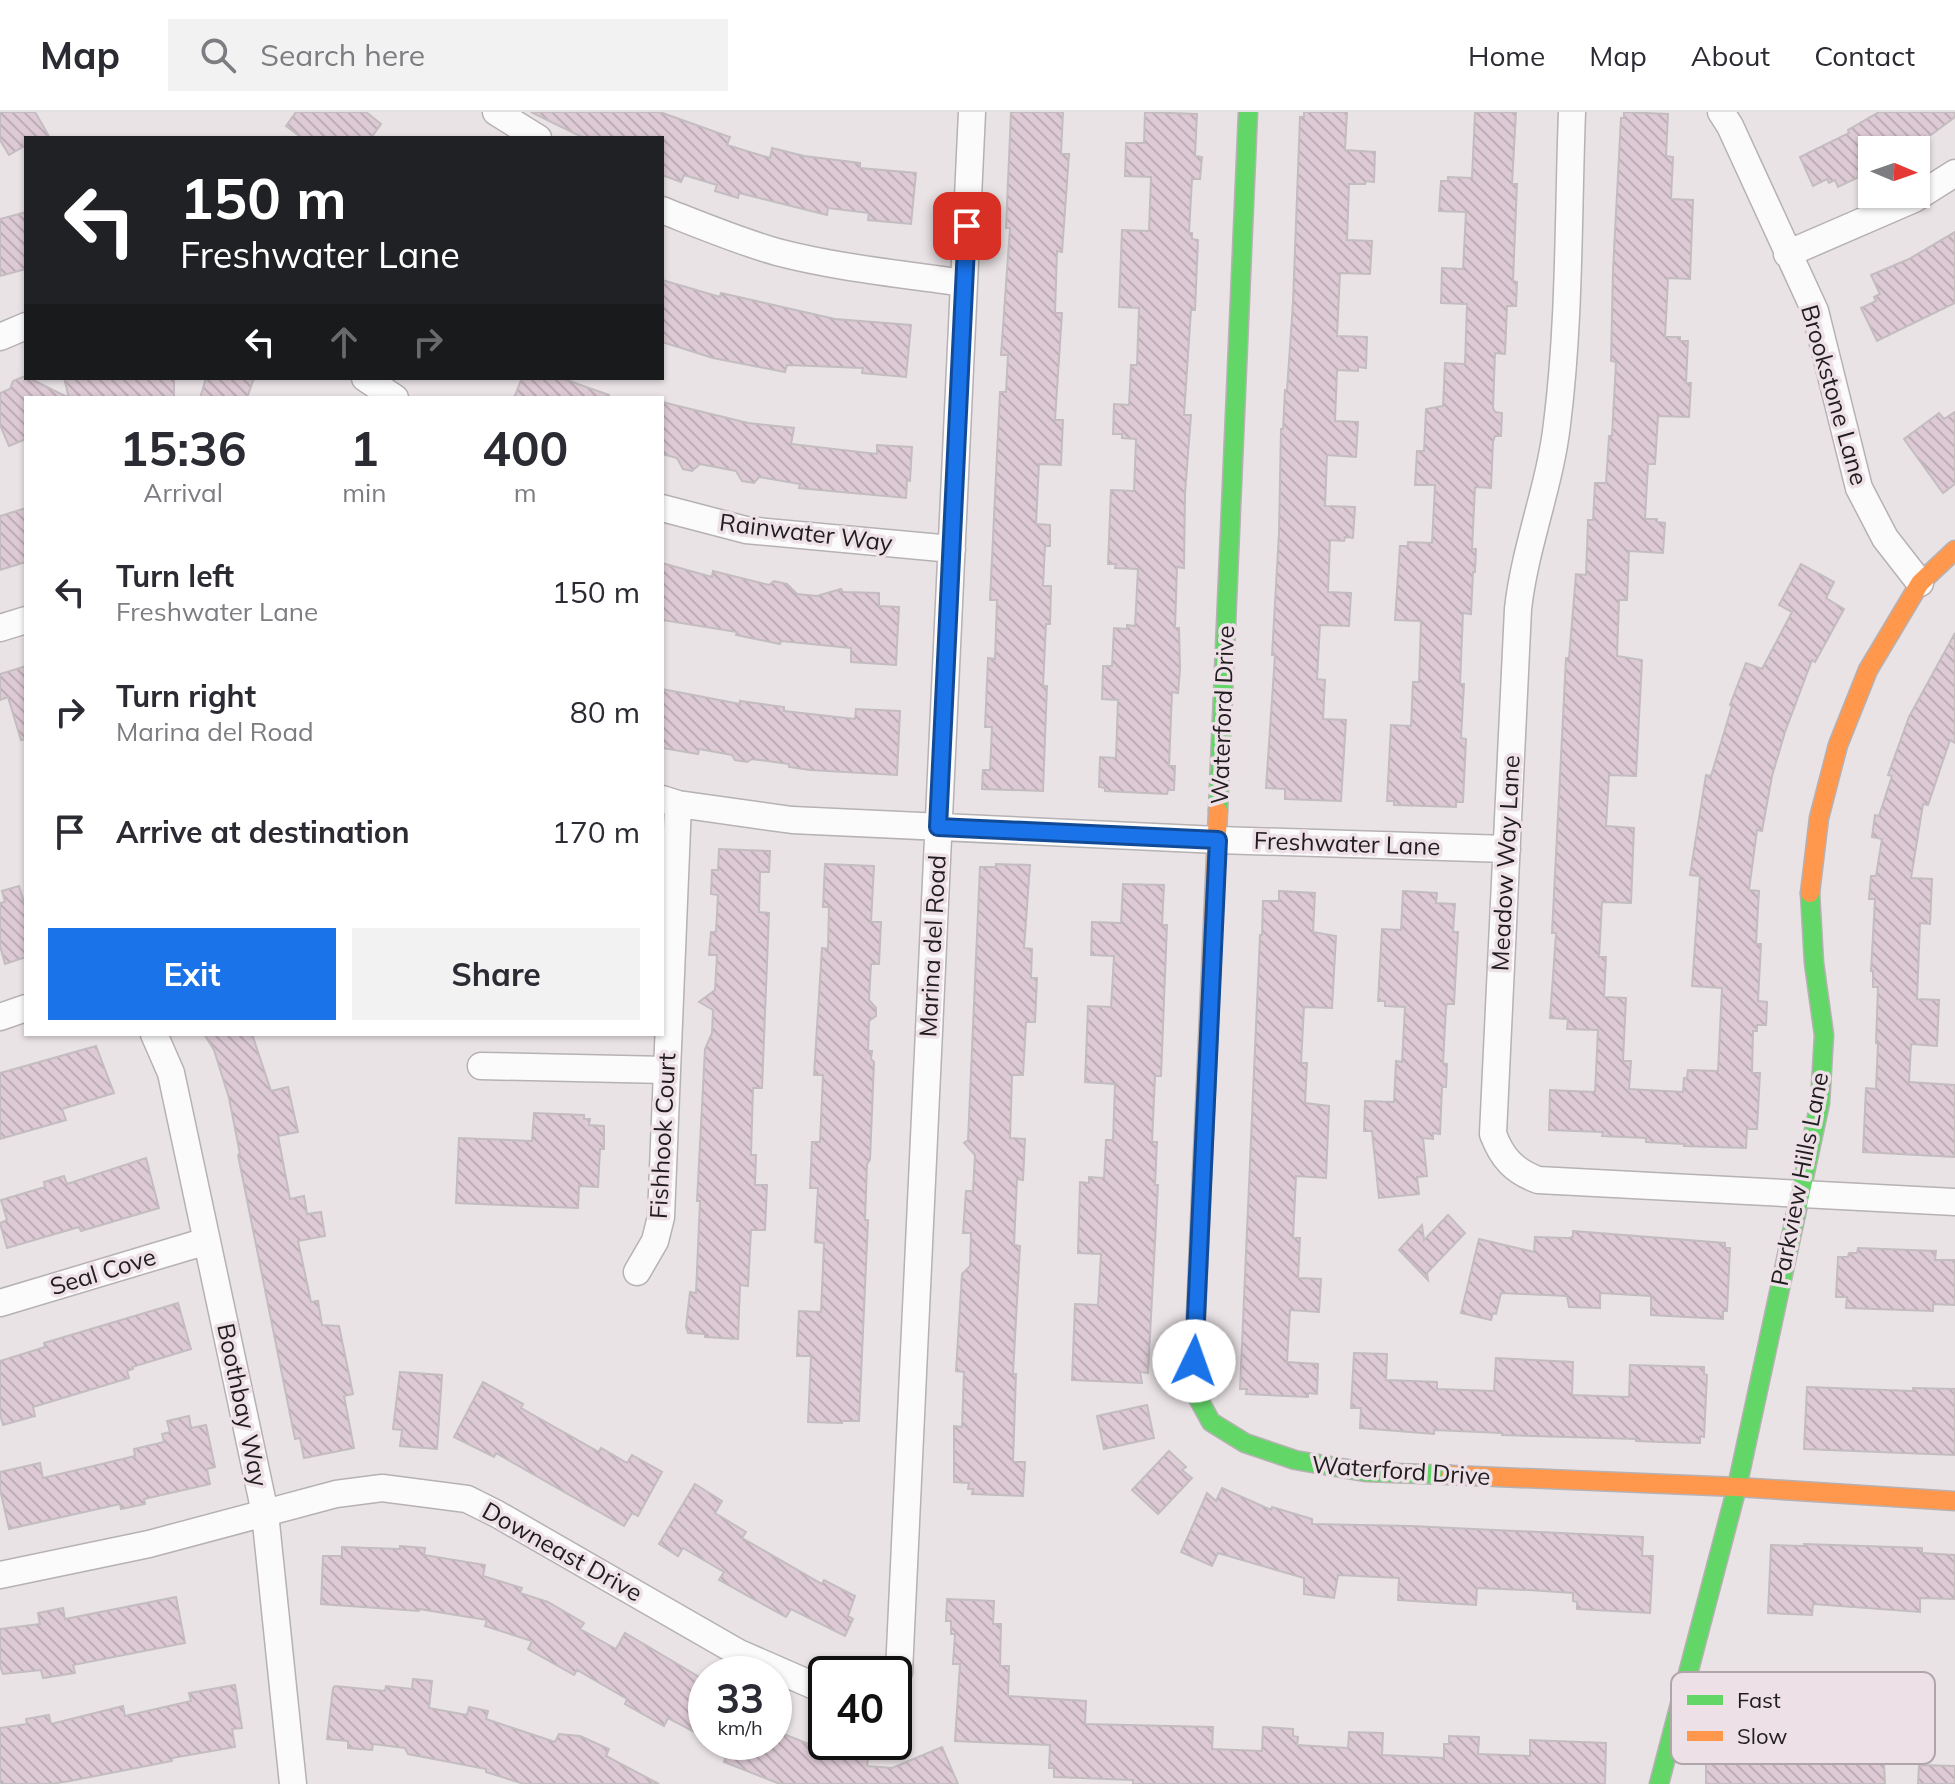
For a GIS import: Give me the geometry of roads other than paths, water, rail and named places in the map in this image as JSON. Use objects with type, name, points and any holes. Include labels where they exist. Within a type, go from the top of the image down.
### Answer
[{"type":"street","points":[[496,112],[535,136]]},
{"type":"street","name":"Marina del Road","points":[[900,1656],[972,112]]},
{"type":"street","name":"Waterford Drive","points":[[1248,112],[1194,1361],[1198,1398],[1209,1421],[1245,1444],[1304,1465],[1365,1472],[1737,1487],[1955,1501]]},
{"type":"street","name":"Meadow Way Lane","points":[[1572,112],[1564,352],[1559,411],[1551,459],[1524,566],[1518,609],[1493,1134],[1499,1151],[1509,1163],[1520,1173],[1538,1180],[1955,1202]]},
{"type":"street","name":"Brookstone Lane","points":[[1721,112],[1815,311],[1859,488],[1885,538],[1920,583]]},
{"type":"street","points":[[1787,254],[1914,199],[1955,173]]},
{"type":"street","points":[[664,211],[734,239],[777,252],[964,283]]},
{"type":"street","points":[[0,337],[24,327]]},
{"type":"street","points":[[368,380],[392,396]]},
{"type":"street","name":"Rainwater Way","points":[[664,509],[746,530],[952,549]]},
{"type":"street","name":"Parkview Hills Lane","points":[[1688,1672],[1737,1487],[1820,1103],[1824,1035],[1814,963],[1810,885],[1819,818],[1838,745],[1868,670],[1920,583],[1955,550]]},
{"type":"street","points":[[0,628],[24,621]]},
{"type":"street","name":"Freshwater Lane","points":[[670,802],[792,820],[1218,840],[1507,849]]},
{"type":"street","name":"Fishhook Court","points":[[637,1272],[655,1241],[661,1217],[670,802]]},
{"type":"street","points":[[0,1017],[24,1009]]},
{"type":"street","name":"Boothbay Way","points":[[155,1036],[171,1073],[265,1513],[293,1784]]},
{"type":"street","points":[[481,1066],[666,1070]]},
{"type":"street","name":"Seal Cove","points":[[0,1303],[207,1241]]},
{"type":"street","name":"Downeast Drive","points":[[0,1575],[149,1544],[336,1494],[382,1488],[467,1499],[739,1653],[808,1683]]},
{"type":"street","name":"Parkview Hills Lane","points":[[1659,1784],[1671,1738]]}]
